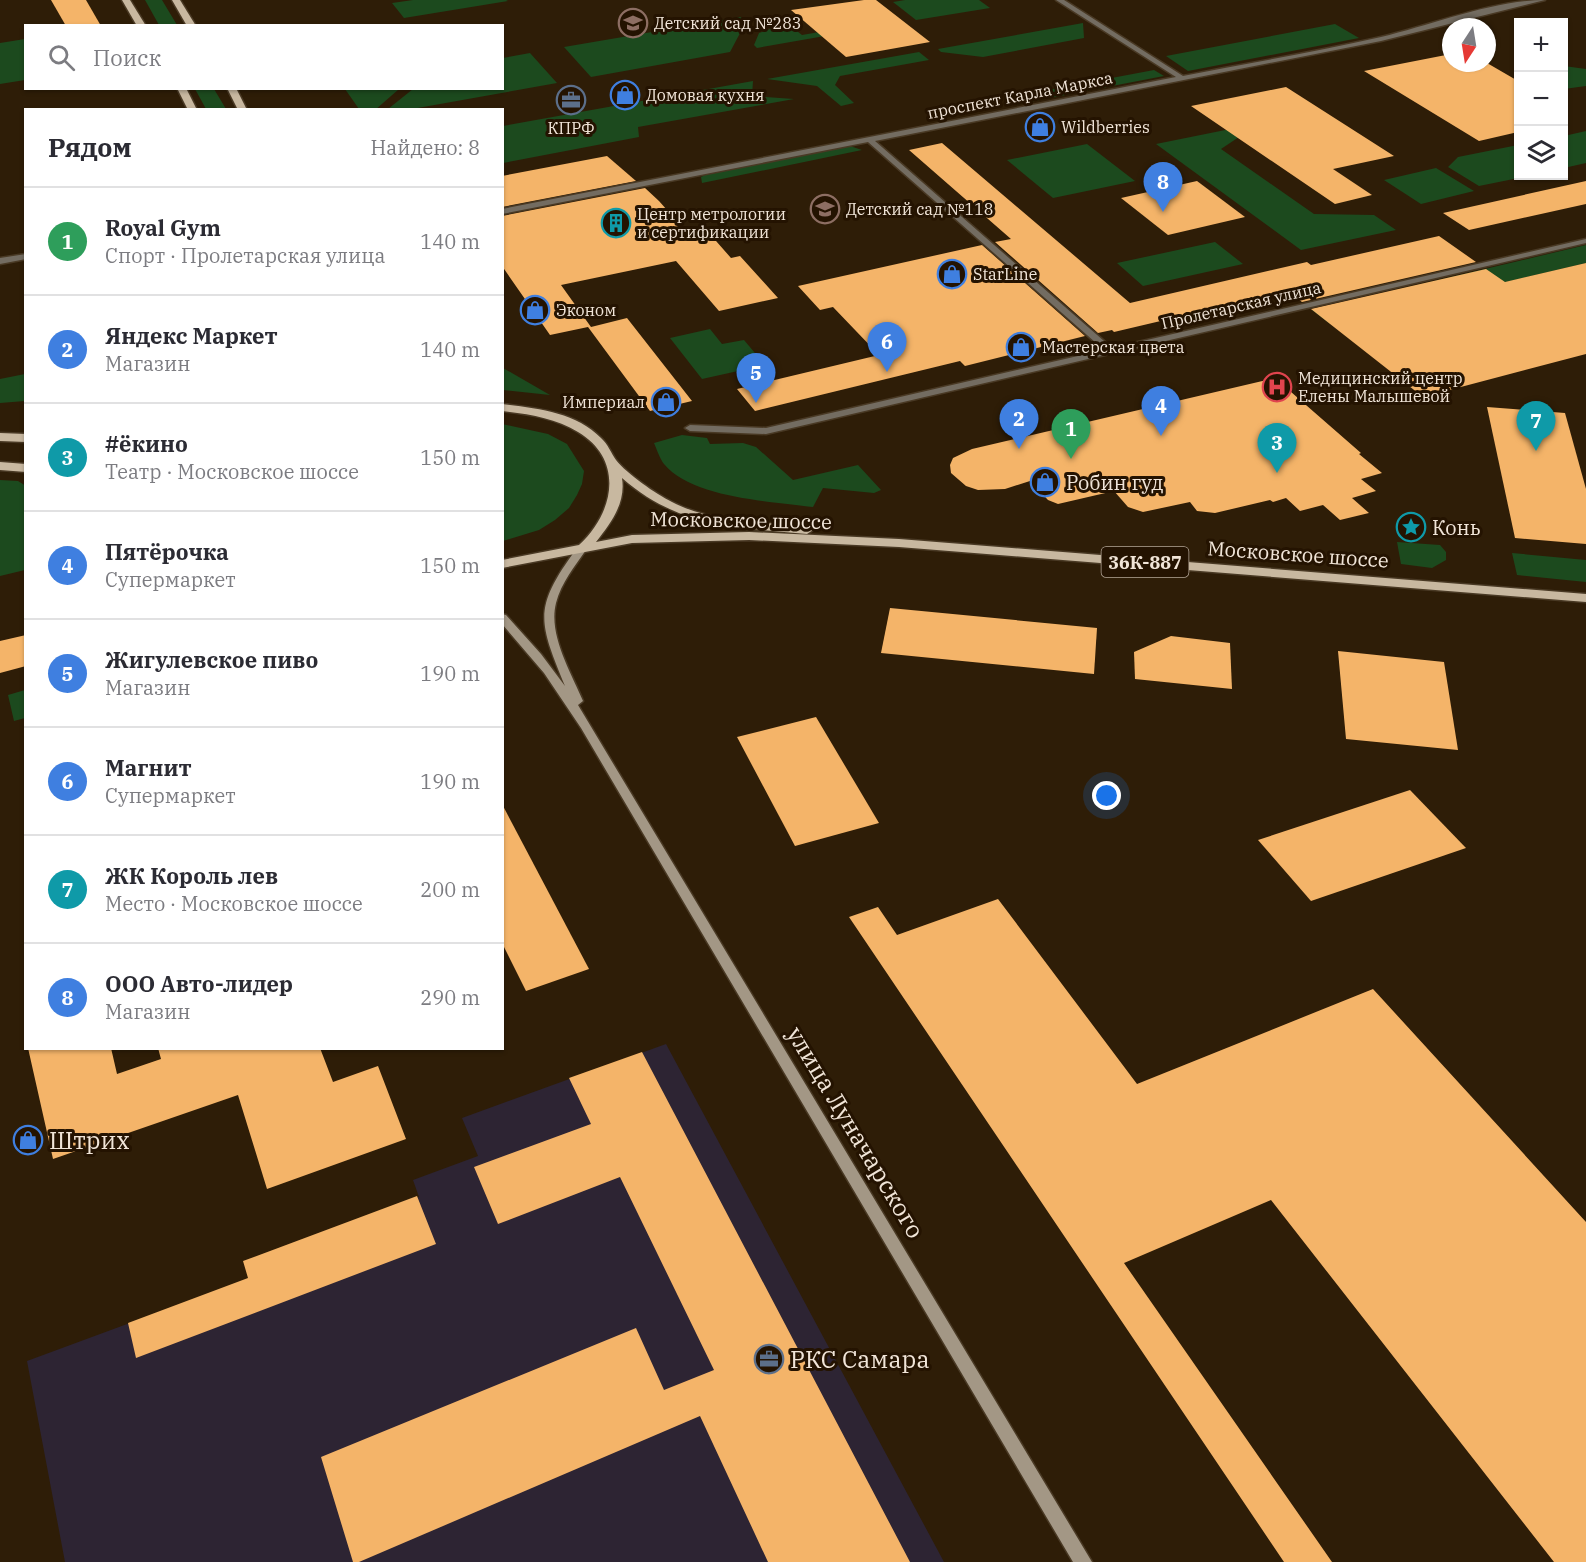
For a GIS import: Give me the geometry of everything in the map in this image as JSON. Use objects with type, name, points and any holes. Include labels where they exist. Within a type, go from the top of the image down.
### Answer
[{"type":"main road","points":[[126,0],[141,24]]},
{"type":"main road","points":[[176,0],[191,24]]},
{"type":"main road","points":[[182,90],[192,108]]},
{"type":"main road","points":[[232,90],[242,108]]},
{"type":"main road","name":"Московское шоссе","points":[[504,407],[539,413],[565,420],[581,428],[595,437],[612,462],[652,496],[677,509],[698,516],[899,543]]},
{"type":"main road","points":[[0,437],[24,438]]},
{"type":"main road","name":"Московское шоссе","points":[[582,549],[611,510],[617,498],[618,491],[612,462]]},
{"type":"main road","points":[[0,466],[24,468]]},
{"type":"main road","name":"Московское шоссе","points":[[504,564],[632,539],[705,536],[899,543],[1586,597]]},
{"type":"main road","name":"улица Луначарского","points":[[582,549],[558,585],[548,614],[551,631],[587,728]]},
{"type":"main road","name":"улица Луначарского","points":[[504,619],[526,642],[560,685],[587,728],[1083,1562]]},
{"type":"street","points":[[1059,0],[1182,78]]},
{"type":"street","name":"проспект Карла Маркса","points":[[504,212],[1412,32],[1495,9],[1542,0]]},
{"type":"street","points":[[870,140],[1109,350]]},
{"type":"street","name":"Пролетарская улица","points":[[690,428],[766,431],[1586,241]]},
{"type":"street","points":[[0,261],[24,256]]},
{"type":"shaded area","points":[[666,1044],[944,1562],[65,1562],[27,1361],[249,1279],[245,1262],[419,1197],[413,1180],[478,1156],[462,1118]]},
{"type":"green space","points":[[145,0],[162,0],[176,24],[158,24]]},
{"type":"green space","points":[[413,0],[508,1],[404,18],[392,3]]},
{"type":"green space","points":[[979,0],[990,8],[916,20],[893,2]]},
{"type":"green space","points":[[740,17],[747,20],[730,52],[591,77],[564,47]]},
{"type":"green space","points":[[877,22],[882,26],[757,48],[754,45],[759,33],[787,23],[802,35]]},
{"type":"green space","points":[[1083,23],[1084,38],[983,57],[941,52],[938,49]]},
{"type":"green space","points":[[1335,24],[1359,38],[1188,71],[1166,56]]},
{"type":"green space","points":[[24,39],[24,80],[0,84],[0,43]]},
{"type":"green space","points":[[919,52],[929,60],[840,76],[835,85],[854,103],[841,106],[817,86],[767,79]]},
{"type":"green space","points":[[530,53],[557,83],[418,108],[389,108],[412,90],[504,90],[504,58]]},
{"type":"green space","points":[[1568,67],[1586,69],[1586,86],[1568,88]]},
{"type":"green space","points":[[1154,70],[1164,76],[1014,105],[1005,98]]},
{"type":"green space","points":[[753,81],[752,96],[794,99],[638,127],[639,137],[504,163],[504,126]]},
{"type":"green space","points":[[196,90],[215,90],[225,108],[205,108]]},
{"type":"green space","points":[[346,90],[398,90],[377,108],[358,108]]},
{"type":"green space","points":[[1260,123],[1221,149],[1314,214],[1374,215],[1396,230],[1301,250],[1156,144]]},
{"type":"green space","points":[[1586,131],[1586,163],[1568,167],[1568,135]]},
{"type":"green space","points":[[1087,144],[1135,181],[1053,198],[1007,160]]},
{"type":"green space","points":[[850,146],[862,150],[702,183],[701,177],[705,175]]},
{"type":"green space","points":[[1514,146],[1514,179],[1479,186],[1448,167],[1458,157]]},
{"type":"green space","points":[[1436,168],[1474,191],[1421,204],[1384,180]]},
{"type":"green space","points":[[1215,242],[1243,264],[1143,286],[1117,263]]},
{"type":"green space","points":[[1586,245],[1586,263],[1330,324],[1312,310]]},
{"type":"green space","points":[[710,329],[722,344],[744,340],[765,365],[702,379],[670,338]]},
{"type":"green space","points":[[504,369],[550,395],[504,390]]},
{"type":"green space","points":[[24,374],[24,401],[0,403],[0,379]]},
{"type":"green space","points":[[504,424],[548,434],[567,444],[584,471],[582,484],[569,508],[539,530],[504,541]]},
{"type":"green space","points":[[682,435],[707,438],[710,444],[743,443],[756,447],[793,480],[858,465],[881,490],[874,493],[823,488],[813,507],[755,500],[713,491],[677,476],[661,460],[654,443]]},
{"type":"green space","points":[[0,480],[18,481],[24,485],[24,570],[0,576]]},
{"type":"green space","points":[[1397,542],[1440,545],[1446,552],[1446,560],[1432,568],[1401,564]]},
{"type":"green space","points":[[1512,553],[1586,560],[1586,582],[1517,575]]},
{"type":"green space","points":[[24,690],[24,718],[14,721],[8,695]]},
{"type":"building","points":[[51,0],[86,0],[100,24],[65,24]]},
{"type":"building","points":[[876,0],[930,42],[846,57],[791,10]]},
{"type":"building","points":[[1442,56],[1442,72],[1496,72],[1496,68],[1514,79],[1514,133],[1479,141],[1364,71]]},
{"type":"building","points":[[1286,87],[1394,156],[1333,169],[1372,195],[1335,204],[1191,106]]},
{"type":"building","points":[[942,143],[1130,303],[1307,262],[1311,265],[1439,236],[1476,262],[1302,302],[1288,291],[1114,332],[1112,330],[1098,333],[995,242],[1011,239],[909,150]]},
{"type":"building","points":[[607,156],[636,181],[504,207],[504,176]]},
{"type":"building","points":[[1197,181],[1245,217],[1168,235],[1121,198]]},
{"type":"building","points":[[1586,181],[1586,204],[1469,230],[1443,213]]},
{"type":"building","points":[[645,188],[691,237],[709,233],[731,258],[740,256],[778,298],[719,311],[676,261],[561,285],[591,327],[627,318],[692,401],[650,411],[588,327],[550,335],[504,269],[504,216]]},
{"type":"building","points":[[982,245],[1085,336],[965,366],[960,361],[755,411],[737,389],[879,355],[833,307],[820,310],[798,286]]},
{"type":"building","points":[[1586,263],[1586,354],[1423,397],[1311,309],[1486,269],[1505,282]]},
{"type":"building","points":[[1275,378],[1382,473],[1361,479],[1376,491],[1352,498],[1369,513],[1340,520],[1323,505],[1300,511],[1286,498],[1215,513],[1197,511],[1190,502],[1143,512],[1128,507],[1114,491],[1058,504],[1048,500],[1030,481],[1005,489],[978,490],[966,486],[951,473],[950,465],[953,458],[972,449]]},
{"type":"building","points":[[1487,407],[1565,413],[1586,489],[1586,544],[1515,538]]},
{"type":"building","points":[[890,608],[1097,628],[1094,674],[881,653]]},
{"type":"building","points":[[24,635],[24,667],[0,673],[0,641]]},
{"type":"building","points":[[1171,636],[1230,643],[1232,689],[1135,679],[1134,652]]},
{"type":"building","points":[[1338,651],[1444,662],[1458,750],[1346,739]]},
{"type":"building","points":[[816,717],[879,823],[795,846],[737,737]]},
{"type":"building","points":[[1410,790],[1466,848],[1311,901],[1258,840]]},
{"type":"building","points":[[504,808],[589,969],[526,991],[504,947]]},
{"type":"building","points":[[998,899],[1137,1084],[1373,989],[1586,1222],[1586,1562],[1554,1562],[1271,1200],[1124,1263],[1332,1562],[1284,1562],[849,917],[878,907],[897,935]]},
{"type":"building","points":[[28,1050],[111,1050],[117,1074],[161,1059],[159,1050],[321,1050],[333,1082],[378,1066],[406,1139],[267,1189],[238,1095],[53,1159]]},
{"type":"building","points":[[642,1052],[910,1562],[768,1562],[700,1416],[359,1562],[353,1562],[321,1457],[636,1328],[664,1390],[714,1370],[620,1177],[498,1224],[474,1167],[591,1124],[569,1078]]},
{"type":"building","points":[[417,1196],[436,1244],[136,1358],[128,1323],[248,1278],[243,1261]]},
{"type":"place","name":"Детский сад №283","points":[[633,23]]},
{"type":"place","name":"Домовая кухня","points":[[625,95]]},
{"type":"place","name":"КПРФ","points":[[571,100]]},
{"type":"place","name":"Wildberries","points":[[1040,127]]},
{"type":"place","name":"Детский сад №118","points":[[825,209]]},
{"type":"place","name":"ООО Авто-лидер","points":[[1163,212]]},
{"type":"place","name":"Центр метрологии и сертификации","points":[[616,223]]},
{"type":"place","name":"StarLine","points":[[952,274]]},
{"type":"place","name":"Эконом","points":[[535,310]]},
{"type":"place","name":"Мастерская цвета","points":[[1021,347]]},
{"type":"place","name":"Магнит","points":[[887,372]]},
{"type":"place","name":"Медицинский центр Елены Малышевой","points":[[1277,387]]},
{"type":"place","name":"Империал","points":[[666,402]]},
{"type":"place","name":"Жигулевское пиво","points":[[756,403]]},
{"type":"place","name":"Пятёрочка","points":[[1161,436]]},
{"type":"place","name":"Яндекс Маркет","points":[[1019,449]]},
{"type":"place","name":"ЖК Король лев","points":[[1536,451]]},
{"type":"place","name":"Royal Gym","points":[[1071,459]]},
{"type":"place","name":"#ёкино","points":[[1277,473]]},
{"type":"place","name":"Робин гуд","points":[[1045,482]]},
{"type":"place","name":"Конь","points":[[1411,527]]},
{"type":"place","name":"Штрих","points":[[28,1140]]},
{"type":"place","name":"РКС Самара","points":[[769,1359]]}]
